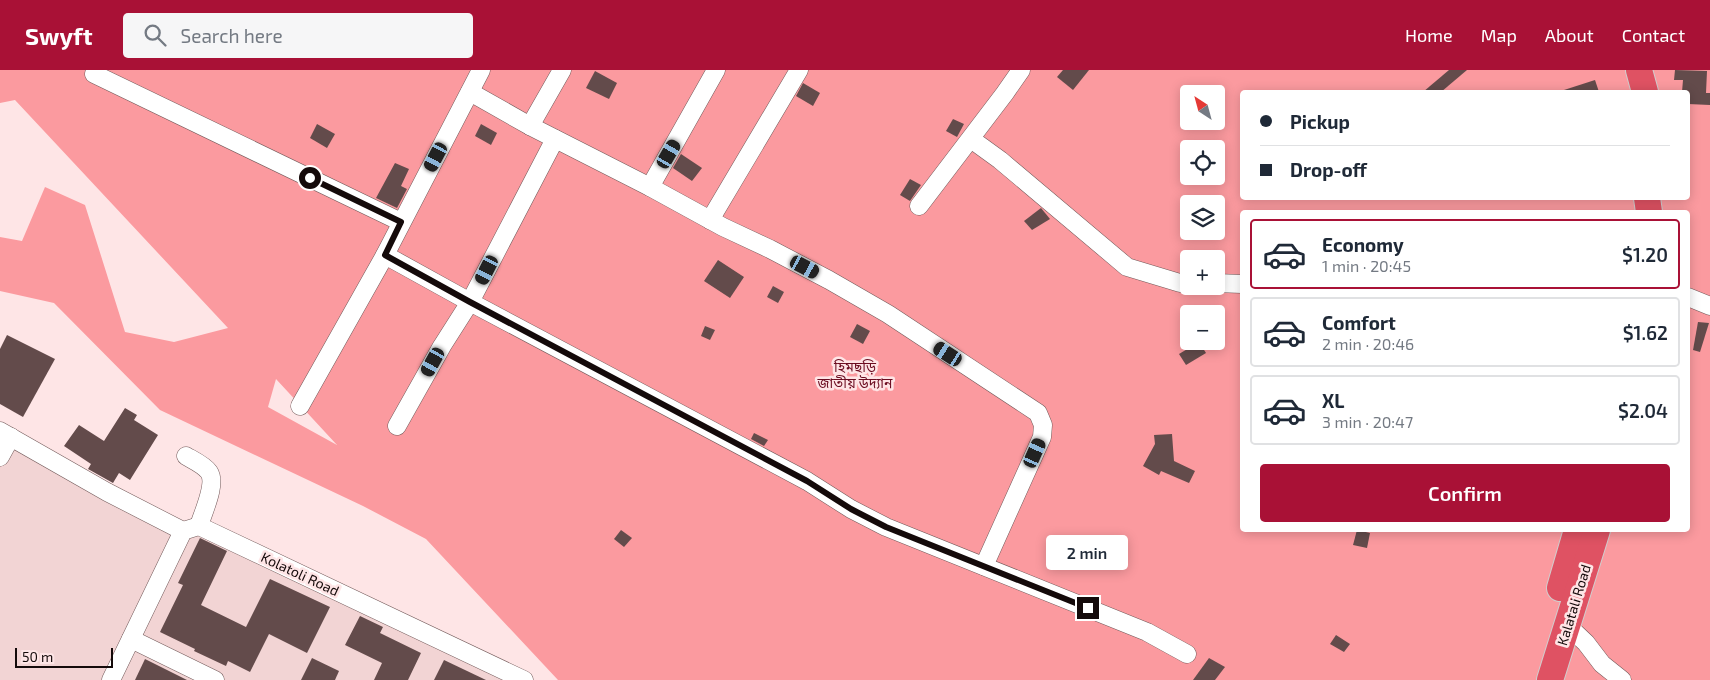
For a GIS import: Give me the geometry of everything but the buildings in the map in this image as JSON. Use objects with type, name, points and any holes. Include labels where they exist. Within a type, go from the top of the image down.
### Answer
[{"type":"highway","points":[[1621,70],[1627,90]]},
{"type":"highway","points":[[1639,70],[1645,90]]},
{"type":"highway","name":"Kalatali Road","points":[[1532,680],[1576,532]]},
{"type":"highway","name":"Kalatali Road","points":[[1550,680],[1596,532]]},
{"type":"street","points":[[300,406],[385,255],[481,70]]},
{"type":"street","points":[[530,126],[562,70]]},
{"type":"street","points":[[650,187],[716,70]]},
{"type":"street","points":[[710,220],[799,70]]},
{"type":"street","points":[[918,206],[971,139],[1021,70]]},
{"type":"street","points":[[94,74],[401,222]]},
{"type":"street","points":[[470,92],[530,126],[710,220],[788,258],[888,314],[1038,413],[1043,425],[1042,437],[984,566]]},
{"type":"street","points":[[397,426],[442,346],[470,302],[555,139]]},
{"type":"street","points":[[971,139],[1000,160],[1127,267],[1180,283]]},
{"type":"street","points":[[385,255],[807,481],[851,509],[886,527],[1147,632],[1187,654]]},
{"type":"street","points":[[1225,283],[1240,284]]},
{"type":"street","points":[[1690,298],[1710,306]]},
{"type":"street","points":[[0,457],[6,434]]},
{"type":"street","name":"Kolatoli Road","points":[[6,434],[107,492],[191,528],[524,680]]},
{"type":"street","points":[[111,680],[211,489],[212,479],[207,470],[186,456]]},
{"type":"street","points":[[1567,626],[1586,643],[1602,664],[1622,680]]},
{"type":"street","points":[[131,639],[215,680]]},
{"type":"shaded area","points":[[0,432],[174,527],[207,523],[526,680],[0,680]]},
{"type":"green space","name":"হিমছড়ি জাতীয় উদ্যান","points":[[0,70],[1710,70],[1710,680],[558,680],[426,539],[363,506],[160,410],[54,303],[0,291],[0,237],[22,241],[45,187],[85,205],[125,332],[174,342],[228,328],[15,100],[0,103]],"holes":[[[276,379],[337,445],[268,407]]]},
{"type":"route","points":[[310,178],[401,222],[385,255],[470,302],[807,481],[851,509],[886,527],[1088,608]]}]
